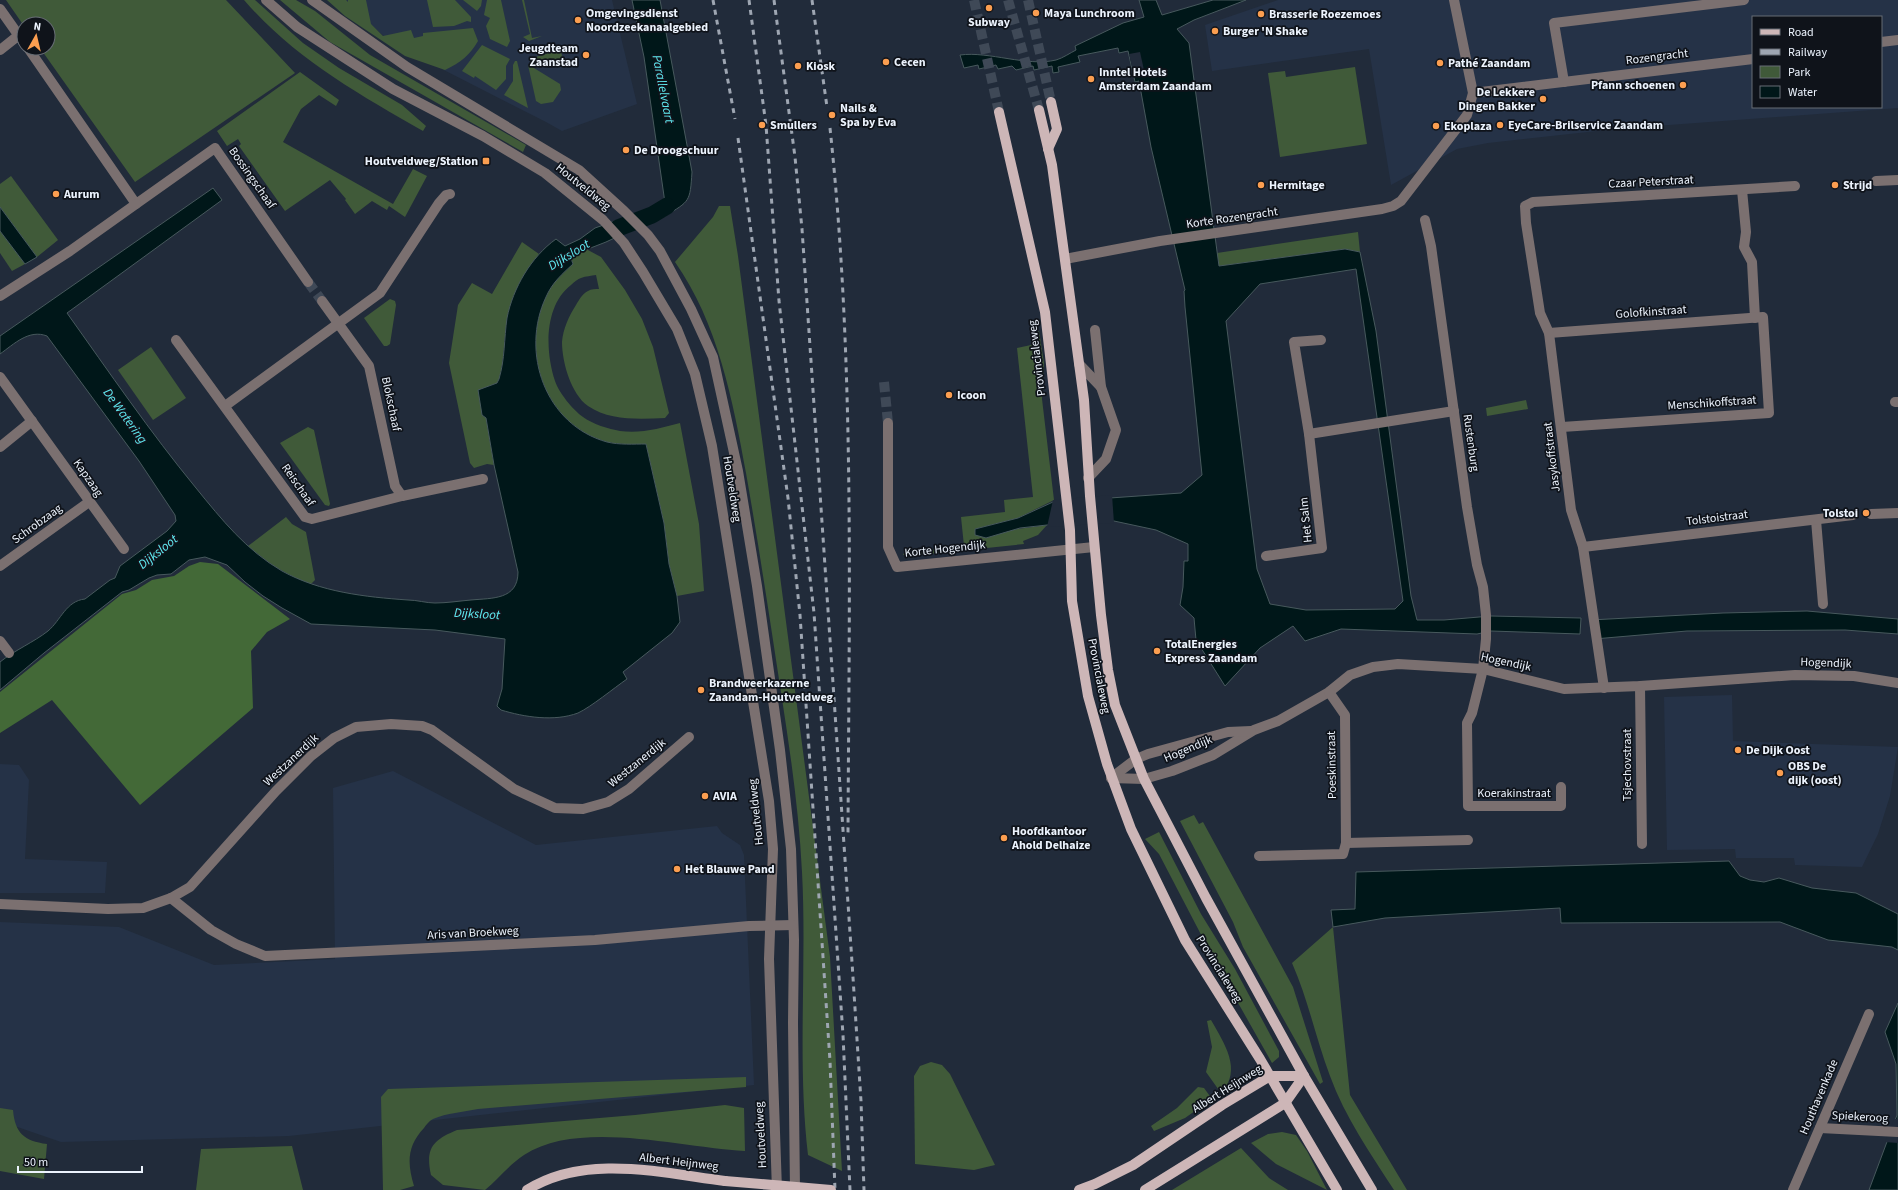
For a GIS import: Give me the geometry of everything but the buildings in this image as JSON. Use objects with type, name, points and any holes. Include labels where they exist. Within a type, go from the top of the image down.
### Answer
[{"type":"main road","points":[[1048,149],[1057,129],[1051,102]]},
{"type":"main road","name":"Provincialeweg","points":[[1039,110],[1052,165],[1084,400],[1088,478],[1094,547],[1108,670],[1115,704],[1144,779],[1248,975],[1304,1076],[1372,1190]]},
{"type":"main road","name":"Provincialeweg","points":[[999,112],[1045,312],[1070,530],[1072,602],[1097,732],[1111,778],[1137,843],[1185,940],[1270,1076],[1337,1190]]},
{"type":"main road","name":"Albert Heijnweg","points":[[1079,1190],[1095,1184],[1133,1165],[1222,1105],[1270,1076],[1304,1076]]},
{"type":"main road","points":[[1145,1190],[1285,1103],[1304,1076]]},
{"type":"main road","name":"Albert Heijnweg","points":[[527,1190],[554,1178],[573,1172],[603,1169],[640,1170],[725,1181],[831,1190]]},
{"type":"street","name":"Houtveldweg","points":[[266,0],[296,27],[393,89],[483,136],[545,173],[603,220],[624,243],[677,328],[695,374],[712,446],[769,801],[773,849],[769,959],[771,1072],[777,1190]]},
{"type":"street","name":"Houtveldweg","points":[[312,0],[407,67],[579,170],[648,235],[660,252],[691,309],[713,357],[726,413],[757,586],[780,750],[791,849],[795,1190]]},
{"type":"street","points":[[1454,0],[1472,93]]},
{"type":"street","points":[[1564,82],[1554,23],[1744,0]]},
{"type":"street","points":[[0,9],[16,31]]},
{"type":"street","points":[[1882,42],[1898,40]]},
{"type":"street","points":[[0,50],[16,42]]},
{"type":"street","points":[[33,56],[136,204]]},
{"type":"street","name":"Rozengracht","points":[[1472,93],[1752,59]]},
{"type":"street","name":"Korte Rozengracht","points":[[1065,258],[1160,241],[1217,234],[1382,209],[1393,206],[1400,201],[1467,115],[1472,93]]},
{"type":"street","name":"Bossingschaaf","points":[[0,296],[70,251],[215,148],[308,282]]},
{"type":"street","points":[[1876,181],[1898,180]]},
{"type":"street","name":"Czaar Peterstraat","points":[[1526,223],[1525,206],[1533,202],[1796,186]]},
{"type":"street","points":[[1742,190],[1746,232],[1744,247],[1752,262],[1759,317]]},
{"type":"street","points":[[225,406],[380,293],[442,200],[446,195],[450,194]]},
{"type":"street","name":"Rustenburg","points":[[1425,220],[1431,246],[1457,414],[1468,514],[1477,565],[1483,587],[1486,614],[1486,639],[1483,669]]},
{"type":"street","name":"Jasykoffstraat","points":[[1526,223],[1540,313],[1549,333],[1562,427],[1571,510],[1583,547],[1604,688]]},
{"type":"street","points":[[322,302],[337,324]]},
{"type":"street","name":"Golofkinstraat","points":[[1549,333],[1759,317]]},
{"type":"street","name":"Menschikoffstraat","points":[[1562,427],[1769,413],[1759,317]]},
{"type":"street","name":"Blokschaaf","points":[[337,324],[369,366],[395,486],[402,496]]},
{"type":"street","points":[[1088,478],[1106,459],[1116,430],[1101,387],[1095,330]]},
{"type":"street","name":"Reischaaf","points":[[176,340],[305,517],[312,519],[402,496],[482,479]]},
{"type":"street","name":"Het Salm","points":[[1266,556],[1322,548],[1309,434],[1294,342],[1321,340]]},
{"type":"street","points":[[1079,364],[1101,387]]},
{"type":"street","name":"Kapzaag","points":[[0,377],[124,549]]},
{"type":"street","points":[[1309,434],[1395,420],[1457,414]]},
{"type":"street","points":[[0,446],[32,421]]},
{"type":"street","name":"Korte Hogendijk","points":[[888,423],[888,547],[897,567],[1094,547]]},
{"type":"street","name":"Schrobzaag","points":[[0,566],[89,502]]},
{"type":"street","points":[[1870,514],[1898,513]]},
{"type":"street","name":"Tolstoistraat","points":[[1583,547],[1853,515]]},
{"type":"street","points":[[1816,520],[1823,604]]},
{"type":"street","points":[[0,641],[9,653]]},
{"type":"street","name":"Hogendijk","points":[[1111,778],[1144,779],[1172,771],[1212,755],[1254,730],[1278,721],[1329,692],[1350,675],[1373,667],[1398,664],[1483,669],[1564,689],[1640,686],[1795,675],[1854,676],[1898,683]]},
{"type":"street","name":"Koerakinstraat","points":[[1483,669],[1472,713],[1467,723],[1468,806],[1561,806],[1561,788]]},
{"type":"street","name":"Tsjechovstraat","points":[[1640,686],[1642,844]]},
{"type":"street","name":"Poeskinstraat","points":[[1329,692],[1345,715],[1346,843]]},
{"type":"street","name":"Westzanerdijk","points":[[0,904],[108,909],[143,908],[171,898],[190,887],[276,791],[311,756],[334,738],[356,727],[391,724],[422,726],[432,730],[514,790],[554,808],[583,809],[608,802],[629,789],[689,737]]},
{"type":"street","points":[[1111,778],[1136,758],[1228,732],[1254,730]]},
{"type":"street","points":[[1259,856],[1343,854],[1346,843],[1468,840]]},
{"type":"street","name":"Aris van Broekweg","points":[[171,898],[211,930],[236,944],[265,956],[595,940],[750,926],[793,925]]},
{"type":"street","name":"Houthavenkade","points":[[1793,1190],[1869,1014]]},
{"type":"street","name":"Spiekeroog","points":[[1820,1128],[1898,1132]]},
{"type":"shaded area","points":[[342,0],[612,0],[637,104],[562,131],[393,44]]},
{"type":"shaded area","points":[[1278,0],[1898,0],[1898,108],[1615,129],[1488,143],[1457,149],[1391,185],[1369,49],[1212,71],[1205,25]]},
{"type":"shaded area","name":"OBS De dijk (oost)","points":[[1732,695],[1733,741],[1898,747],[1890,796],[1878,834],[1862,867],[1795,865],[1794,858],[1736,858],[1735,849],[1667,850],[1664,697]]},
{"type":"shaded area","points":[[0,764],[19,765],[29,780],[25,859],[107,862],[105,893],[0,893]]},
{"type":"shaded area","points":[[393,771],[536,845],[717,826],[722,833],[740,845],[744,855],[754,1085],[289,1136],[61,1142],[0,1121],[0,922],[119,927],[214,965],[335,959],[333,788]]},
{"type":"green space","points":[[6,0],[226,0],[295,73],[135,182],[46,56],[56,56],[56,16],[17,16]]},
{"type":"green space","points":[[244,0],[255,0],[303,43],[339,68],[402,105],[426,126],[423,131],[351,89],[305,57],[263,21]]},
{"type":"green space","points":[[280,0],[296,0],[315,11],[370,55],[526,145],[523,152],[330,42]]},
{"type":"green space","points":[[327,0],[346,0],[348,2],[348,0],[366,0],[371,24],[383,36],[411,30],[414,38],[423,36],[423,33],[473,28],[478,41],[464,58],[445,70],[405,56],[345,16]]},
{"type":"green space","points":[[427,0],[455,0],[471,17],[471,22],[467,21],[454,26],[433,27]]},
{"type":"green space","points":[[463,0],[482,0],[481,6],[477,11]]},
{"type":"green space","points":[[487,0],[501,0],[510,41],[507,47],[490,39],[486,26],[490,18],[484,15]]},
{"type":"green space","points":[[522,0],[524,0],[532,38],[542,36],[529,41],[523,37],[530,34]]},
{"type":"green space","points":[[482,45],[510,59],[506,66],[506,79],[496,90],[475,76],[474,78],[462,71]]},
{"type":"green space","points":[[553,48],[561,52],[564,62],[551,67],[532,58],[546,54]]},
{"type":"green space","points":[[515,61],[517,61],[528,108],[504,95],[513,81],[513,65]]},
{"type":"green space","points":[[528,65],[560,84],[561,90],[553,102],[541,104],[536,101]]},
{"type":"green space","points":[[1355,67],[1367,144],[1280,157],[1268,73],[1285,71],[1286,77]]},
{"type":"green space","points":[[300,72],[339,100],[336,106],[319,95],[301,109],[283,142],[393,204],[413,169],[427,176],[405,217],[389,206],[387,210],[372,201],[355,214],[345,200],[346,199],[330,180],[285,211],[239,146],[241,144],[238,139],[227,146],[217,131]]},
{"type":"green space","points":[[11,176],[58,240],[37,257],[0,207],[0,184]]},
{"type":"green space","points":[[719,206],[730,206],[738,256],[830,957],[842,1171],[808,1155],[803,1084],[804,943],[800,841],[794,780],[785,718],[746,473],[722,363],[702,311],[690,286],[675,262],[713,217]]},
{"type":"green space","points":[[0,231],[25,264],[12,271],[0,253]]},
{"type":"green space","points":[[1358,232],[1360,252],[1345,249],[1219,267],[1217,253]]},
{"type":"green space","points":[[522,242],[539,254],[524,276],[510,308],[506,325],[499,379],[497,383],[482,389],[482,415],[486,418],[494,465],[487,464],[474,468],[470,463],[449,363],[458,305],[472,283],[492,294]]},
{"type":"green space","points":[[586,249],[601,257],[625,290],[642,319],[653,347],[669,413],[665,418],[645,419],[615,417],[597,411],[588,406],[582,401],[572,386],[562,350],[564,332],[571,314],[582,295],[589,290],[599,289],[596,275],[580,278],[572,284],[562,294],[551,317],[549,330],[549,356],[555,381],[563,396],[579,414],[587,420],[601,426],[620,431],[636,432],[680,423],[699,524],[704,591],[677,596],[669,564],[664,523],[646,444],[612,443],[586,433],[568,420],[554,403],[544,384],[538,363],[536,340],[539,318],[551,287],[573,264],[570,256]]},
{"type":"green space","points":[[390,299],[395,301],[396,305],[390,344],[384,346],[364,318]]},
{"type":"green space","points":[[1039,331],[1044,363],[1042,399],[1054,500],[1018,518],[975,529],[975,535],[1047,525],[1038,535],[1023,541],[1024,544],[910,556],[903,555],[904,553],[964,546],[961,517],[1005,512],[1004,500],[1033,497],[1017,348],[1031,345],[1031,334]]},
{"type":"green space","points":[[151,347],[186,398],[153,420],[118,370]]},
{"type":"green space","points":[[1526,400],[1528,409],[1487,416],[1486,408]]},
{"type":"green space","points":[[308,427],[314,430],[330,504],[329,506],[325,505],[280,443]]},
{"type":"green space","points":[[286,517],[292,524],[306,532],[315,580],[311,584],[302,581],[278,568],[262,558],[248,546]]},
{"type":"green space","points":[[200,562],[218,564],[290,619],[267,632],[251,651],[253,708],[140,805],[52,700],[0,733],[0,692],[122,594],[136,590],[152,580],[174,576],[189,566]]},
{"type":"green space","points":[[1194,815],[1199,824],[1203,822],[1293,987],[1323,1082],[1320,1084],[1243,947],[1233,922],[1180,821]]},
{"type":"green space","points":[[1159,832],[1201,914],[1235,969],[1279,1051],[1279,1057],[1272,1063],[1220,971],[1159,854],[1145,839]]},
{"type":"green space","points":[[1333,927],[1350,1095],[1407,1190],[1394,1190],[1343,1106],[1325,1062],[1303,991],[1292,963]]},
{"type":"green space","points":[[1211,1020],[1226,1047],[1231,1066],[1231,1075],[1221,1093],[1206,1072],[1212,1047],[1207,1021]]},
{"type":"green space","points":[[931,1062],[942,1065],[950,1074],[995,1165],[974,1170],[915,1164],[914,1076],[920,1066]]},
{"type":"green space","points":[[746,1077],[746,1087],[478,1109],[438,1117],[427,1124],[414,1141],[410,1155],[410,1170],[414,1186],[400,1190],[383,1190],[381,1097],[388,1089]]},
{"type":"green space","points":[[1198,1087],[1204,1088],[1212,1099],[1185,1118],[1154,1131],[1151,1126],[1177,1108]]},
{"type":"green space","points":[[725,1105],[744,1108],[745,1151],[632,1138],[602,1137],[573,1139],[547,1144],[524,1155],[513,1163],[485,1190],[443,1185],[431,1175],[429,1166],[430,1152],[433,1146],[442,1137],[457,1130],[635,1115]]},
{"type":"green space","points":[[0,1108],[13,1110],[16,1125],[22,1134],[27,1138],[32,1141],[47,1144],[44,1179],[0,1171]]},
{"type":"green space","points":[[1282,1132],[1296,1135],[1307,1151],[1327,1190],[1276,1164],[1251,1143],[1268,1134]]},
{"type":"green space","points":[[292,1146],[303,1190],[196,1190],[201,1149]]},
{"type":"green space","points":[[1241,1148],[1269,1178],[1288,1190],[1172,1190]]},
{"type":"water","name":"Parallelvaart","points":[[632,0],[660,0],[692,172],[687,200],[665,216],[663,214],[649,221],[645,211],[665,203],[644,57]]},
{"type":"water","points":[[1139,0],[1156,0],[1162,15],[1213,0],[1246,0],[1194,20],[1177,29],[1189,43],[1219,266],[1345,249],[1360,252],[1376,331],[1411,596],[1417,620],[1444,620],[1491,616],[1581,618],[1580,634],[1491,631],[1477,634],[1341,629],[1305,641],[1293,626],[1260,648],[1225,686],[1196,640],[1194,618],[1180,605],[1183,587],[1184,561],[1188,561],[1188,544],[1156,530],[1114,521],[1020,528],[986,538],[975,535],[975,529],[1018,518],[1053,502],[1181,493],[1202,475],[1185,307],[1185,290],[1151,147],[1139,81],[1135,82],[1128,51],[1119,53],[1118,48],[1078,56],[1080,62],[1058,67],[1059,72],[1053,73],[1052,66],[1034,70],[1033,66],[1016,70],[1012,66],[998,69],[996,65],[979,69],[978,65],[964,68],[960,55],[983,55],[1033,62],[1056,60],[1076,50],[1075,46],[1123,23],[1144,17]],"holes":[[[1356,269],[1403,601],[1395,609],[1306,610],[1270,604],[1257,569],[1226,321],[1260,284]]]},
{"type":"water","name":"De Watering","points":[[213,188],[222,200],[67,313],[130,402],[179,467],[225,523],[257,554],[282,571],[327,589],[359,595],[432,603],[495,598],[509,593],[514,588],[517,581],[518,572],[494,465],[486,418],[482,415],[478,390],[497,383],[499,379],[507,318],[514,296],[524,274],[547,246],[556,239],[565,246],[580,239],[595,228],[632,215],[640,226],[606,242],[570,256],[573,264],[561,275],[548,292],[539,318],[536,340],[538,363],[544,384],[554,403],[568,420],[586,433],[607,442],[621,444],[646,444],[664,523],[669,564],[677,596],[680,622],[672,633],[623,672],[627,679],[589,706],[578,713],[569,716],[539,718],[501,710],[497,706],[502,689],[505,639],[435,630],[311,624],[263,596],[227,565],[205,557],[189,560],[171,574],[157,575],[129,590],[122,592],[44,653],[0,690],[0,662],[53,627],[68,607],[73,603],[78,600],[85,599],[110,580],[115,578],[120,566],[167,531],[176,521],[175,515],[139,461],[47,336],[34,334],[28,336],[16,342],[0,354],[0,336]]},
{"type":"water","points":[[0,207],[37,257],[25,264],[0,231]]},
{"type":"water","points":[[1807,611],[1898,619],[1898,634],[1845,630],[1687,631],[1594,639],[1590,620],[1723,613]]},
{"type":"water","points":[[1729,861],[1740,876],[1750,880],[1764,882],[1779,878],[1812,888],[1856,893],[1898,914],[1898,950],[1892,947],[1828,940],[1780,922],[1561,923],[1560,908],[1385,918],[1333,927],[1331,910],[1355,909],[1356,872]]},
{"type":"water","points":[[1898,1003],[1898,1190],[1869,1190],[1897,1115],[1896,1064],[1885,1032]]},
{"type":"pier","points":[[1140,52],[1144,70],[1133,72],[1129,54]]},
{"type":"pier","points":[[1112,495],[1114,523],[1047,527],[1053,500]]},
{"type":"pier","points":[[1894,1119],[1898,1119],[1898,1143],[1885,1142]]},
{"type":"waterway","name":"Dijksloot","points":[[618,228],[652,215],[667,206]]},
{"type":"tunnel","points":[[974,0],[999,112]]},
{"type":"tunnel","points":[[1008,0],[1039,110]]},
{"type":"tunnel","points":[[1028,0],[1051,102]]},
{"type":"tunnel","points":[[308,282],[322,301]]},
{"type":"tunnel","points":[[884,382],[888,423]]},
{"type":"railway","points":[[713,0],[735,119]]},
{"type":"railway","points":[[749,0],[766,125],[779,301],[814,613],[843,1035],[850,1190]]},
{"type":"railway","points":[[774,0],[795,157],[802,229],[861,1101],[864,1190]]},
{"type":"railway","points":[[812,0],[827,107]]},
{"type":"railway","points":[[830,128],[844,304],[847,393],[849,481],[848,834]]},
{"type":"railway","points":[[738,138],[788,498],[800,615],[830,1061],[835,1190]]},
{"type":"place","name":"Subway","points":[[989,8]]},
{"type":"place","name":"Maya Lunchroom","points":[[1036,13]]},
{"type":"place","name":"Brasserie Roezemoes","points":[[1261,14]]},
{"type":"place","name":"Omgevingsdienst Noordzeekanaalgebied","points":[[578,20]]},
{"type":"place","name":"Burger 'N Shake","points":[[1215,31]]},
{"type":"place","name":"Jeugdteam Zaanstad","points":[[586,55]]},
{"type":"place","name":"Cecen","points":[[886,62]]},
{"type":"place","name":"Pathé Zaandam","points":[[1440,63]]},
{"type":"place","name":"Kiosk","points":[[798,66]]},
{"type":"place","name":"Inntel Hotels Amsterdam Zaandam","points":[[1091,79]]},
{"type":"place","name":"Pfann schoenen","points":[[1683,85]]},
{"type":"place","name":"De Lekkere Dingen Bakker","points":[[1543,99]]},
{"type":"place","name":"Nails & Spa by Eva","points":[[832,115]]},
{"type":"place","name":"Smullers","points":[[762,125]]},
{"type":"place","name":"EyeCare-Brilservice Zaandam","points":[[1500,125]]},
{"type":"place","name":"Ekoplaza","points":[[1436,126]]},
{"type":"place","name":"De Droogschuur","points":[[626,150]]},
{"type":"place","name":"Houtveldweg/Station","points":[[486,161]]},
{"type":"place","name":"Hermitage","points":[[1261,185]]},
{"type":"place","name":"Strijd","points":[[1835,185]]},
{"type":"place","name":"Aurum","points":[[56,194]]},
{"type":"place","name":"Icoon","points":[[949,395]]},
{"type":"place","name":"Tolstoi","points":[[1866,513]]},
{"type":"place","name":"TotalEnergies Express Zaandam","points":[[1157,651]]},
{"type":"place","name":"Brandweerkazerne Zaandam-Houtveldweg","points":[[701,690]]},
{"type":"place","name":"De Dijk Oost","points":[[1738,750]]},
{"type":"place","name":"OBS De dijk (oost)","points":[[1780,773]]},
{"type":"place","name":"AVIA","points":[[705,796]]},
{"type":"place","name":"Hoofdkantoor Ahold Delhaize","points":[[1004,838]]},
{"type":"place","name":"Het Blauwe Pand","points":[[677,869]]}]
